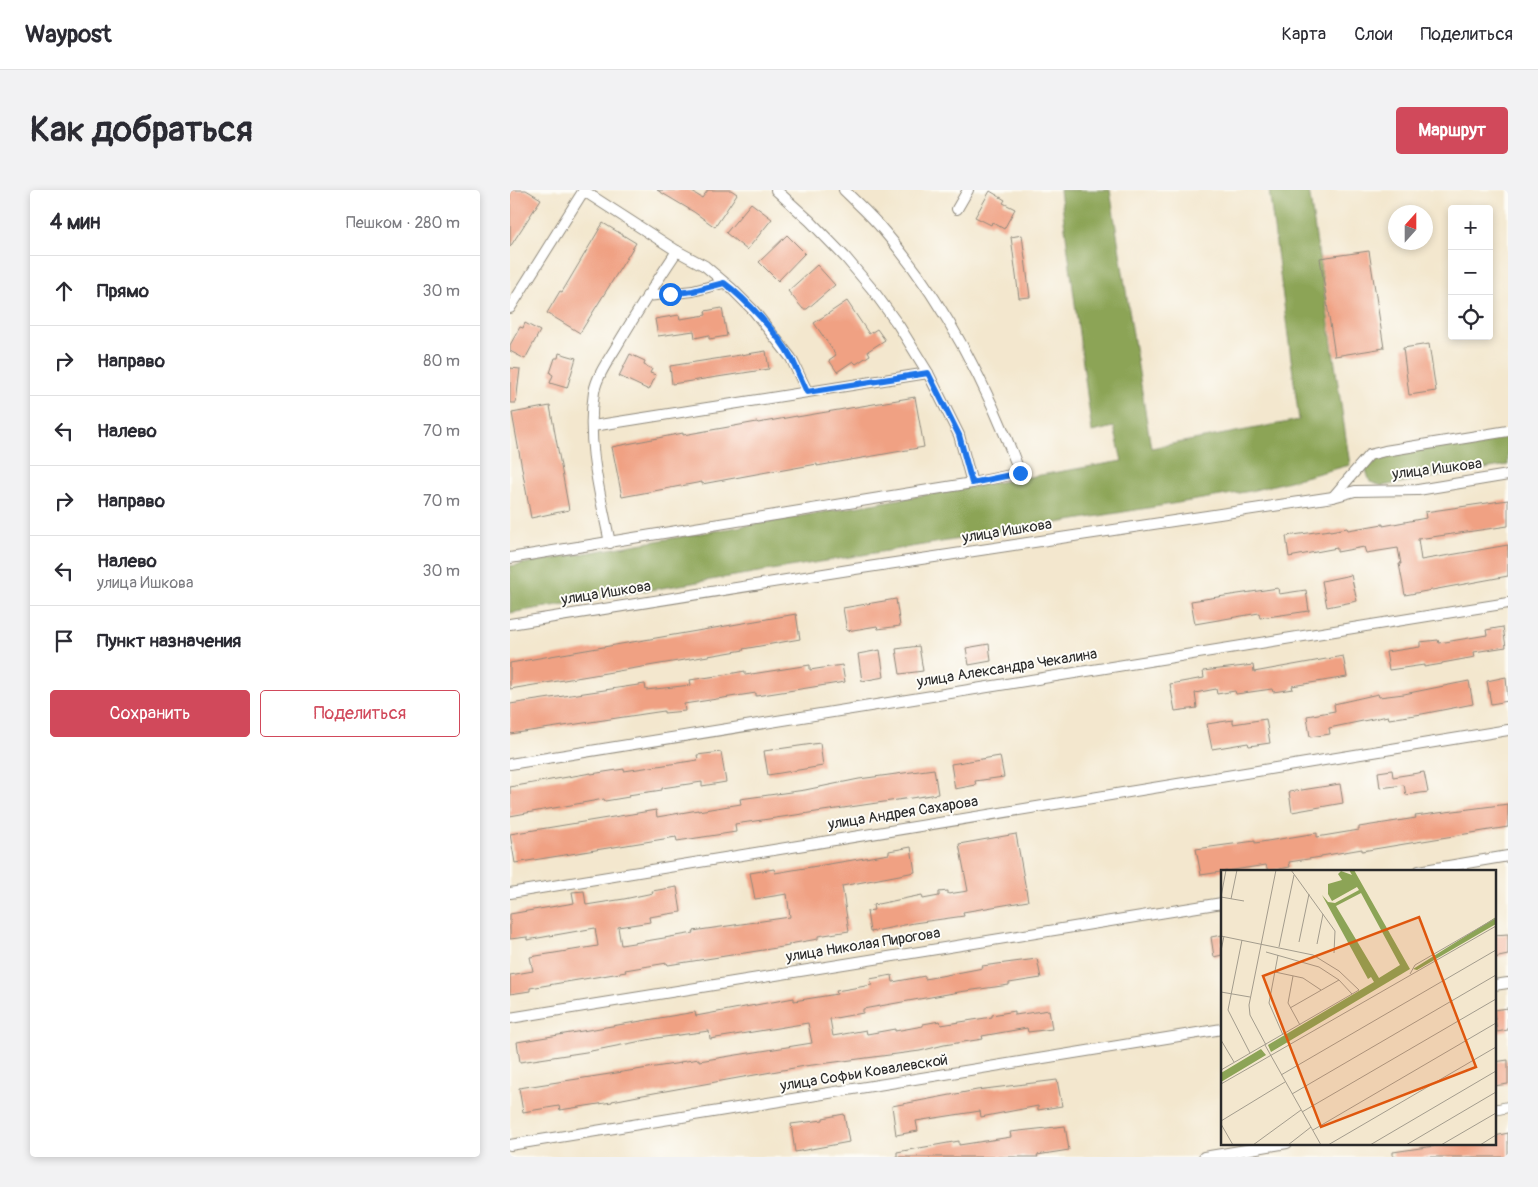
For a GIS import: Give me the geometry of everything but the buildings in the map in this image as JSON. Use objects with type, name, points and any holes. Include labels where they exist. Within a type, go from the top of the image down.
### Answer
[{"type":"street","points":[[776,190],[846,258],[898,326],[928,373],[959,435],[972,483]]},
{"type":"street","points":[[510,558],[972,483],[1020,473],[1002,426],[950,324],[884,230],[844,190]]},
{"type":"street","points":[[957,209],[968,190]]},
{"type":"street","points":[[510,308],[584,191],[705,266],[724,283],[754,311],[775,335],[791,358],[807,392]]},
{"type":"street","points":[[610,543],[596,475],[593,426],[595,390],[605,367],[647,296],[678,251]]},
{"type":"street","points":[[647,296],[693,291],[724,283]]},
{"type":"street","points":[[593,426],[928,373]]},
{"type":"street","points":[[1333,497],[1369,455],[1508,431]]},
{"type":"street","name":"улица Ишкова","points":[[510,624],[845,570],[1333,497],[1356,491],[1418,490],[1508,475]]},
{"type":"street","name":"улица Александра Чекалина","points":[[510,764],[1508,603]]},
{"type":"street","name":"улица Андрея Сахарова","points":[[510,893],[1508,730]]},
{"type":"street","points":[[1425,870],[1508,856]]},
{"type":"street","name":"улица Николая Пирогова","points":[[510,1018],[1221,903]]},
{"type":"street","name":"улица Софьи Ковалевской","points":[[510,1145],[1221,1029]]},
{"type":"street","points":[[1204,1157],[1281,1144]]},
{"type":"green space","points":[[1060,190],[1110,190],[1151,448],[1299,420],[1269,190],[1309,190],[1350,465],[1251,491],[510,613],[510,566],[1122,461],[1114,427],[1092,432]]},
{"type":"green space","points":[[1508,434],[1508,465],[1382,486],[1370,482],[1366,470],[1378,459],[1408,451]]},
{"type":"route","points":[[670,294],[693,291],[724,283],[731,288],[775,335],[791,358],[807,392],[928,373],[959,435],[972,483],[1020,473]]}]
